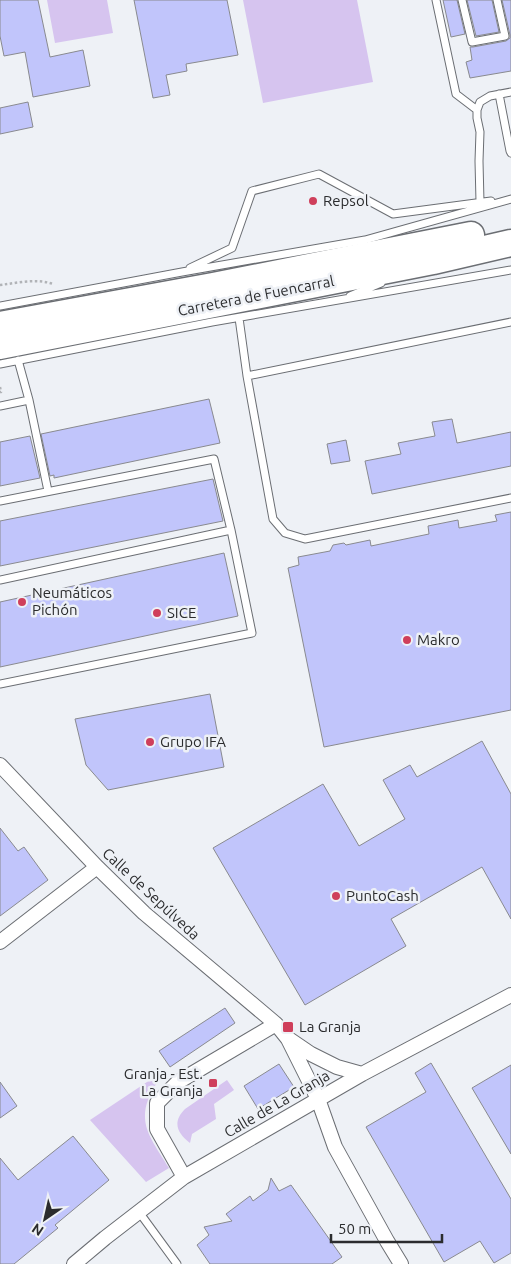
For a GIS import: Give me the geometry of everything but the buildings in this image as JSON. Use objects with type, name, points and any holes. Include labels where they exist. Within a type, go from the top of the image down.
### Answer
[{"type":"highway","name":"Carretera de Fuencarral","points":[[0,325],[214,286],[511,227]]},
{"type":"highway","name":"Carretera de Fuencarral","points":[[9,353],[511,243]]},
{"type":"street","name":"Calle de Sepúlveda","points":[[0,765],[144,914],[276,1024],[288,1039],[318,1099],[335,1148],[386,1241],[401,1264]]},
{"type":"street","points":[[0,942],[97,867]]},
{"type":"street","name":"Calle de La Granja","points":[[74,1264],[184,1177],[362,1074],[509,999]]},
{"type":"street","points":[[184,1177],[157,1129],[157,1103],[178,1082],[276,1024]]},
{"type":"street","name":"Calle de Sepúlveda","points":[[288,1039],[311,1054],[338,1067],[362,1074]]},
{"type":"lane","points":[[436,0],[456,94],[477,110]]},
{"type":"lane","points":[[462,0],[472,42],[505,36],[497,0]]},
{"type":"lane","points":[[480,202],[480,132],[477,110],[480,102],[490,96],[511,92]]},
{"type":"lane","points":[[499,94],[509,134],[511,153]]},
{"type":"lane","points":[[182,272],[232,248],[252,191],[319,174],[393,214],[511,198]]},
{"type":"lane","points":[[0,306],[365,240],[511,198]]},
{"type":"lane","points":[[397,276],[433,261]]},
{"type":"lane","points":[[0,364],[9,353],[239,318],[511,270]]},
{"type":"lane","points":[[338,301],[389,280]]},
{"type":"lane","points":[[239,318],[247,376],[273,519],[284,533],[305,539],[511,498]]},
{"type":"lane","points":[[247,376],[511,322]]},
{"type":"lane","points":[[9,353],[28,400],[48,491]]},
{"type":"lane","points":[[0,406],[28,400]]},
{"type":"lane","points":[[0,501],[214,458],[252,633],[0,684]]},
{"type":"lane","points":[[0,580],[231,530]]},
{"type":"lane","points":[[139,1212],[177,1264]]},
{"type":"path","points":[[0,387],[0,392]]},
{"type":"shaded area","points":[[47,0],[107,0],[113,33],[55,43]]},
{"type":"shaded area","points":[[243,0],[357,0],[373,82],[263,103]]},
{"type":"shaded area","points":[[156,1076],[158,1081],[150,1094],[146,1106],[146,1126],[169,1168],[146,1182],[90,1120]]},
{"type":"shaded area","points":[[227,1080],[234,1090],[214,1104],[216,1119],[192,1134],[190,1143],[179,1131],[178,1118],[185,1109]]},
{"type":"place","name":"Repsol","points":[[313,201]]},
{"type":"place","name":"Neumáticos Pichón","points":[[22,602]]},
{"type":"place","name":"SICE","points":[[157,613]]},
{"type":"place","name":"Makro","points":[[407,640]]},
{"type":"place","name":"Grupo IFA","points":[[150,742]]},
{"type":"place","name":"PuntoCash","points":[[336,896]]},
{"type":"place","name":"La Granja","points":[[288,1027]]},
{"type":"place","name":"Granja - Est. La Granja","points":[[213,1083]]}]
